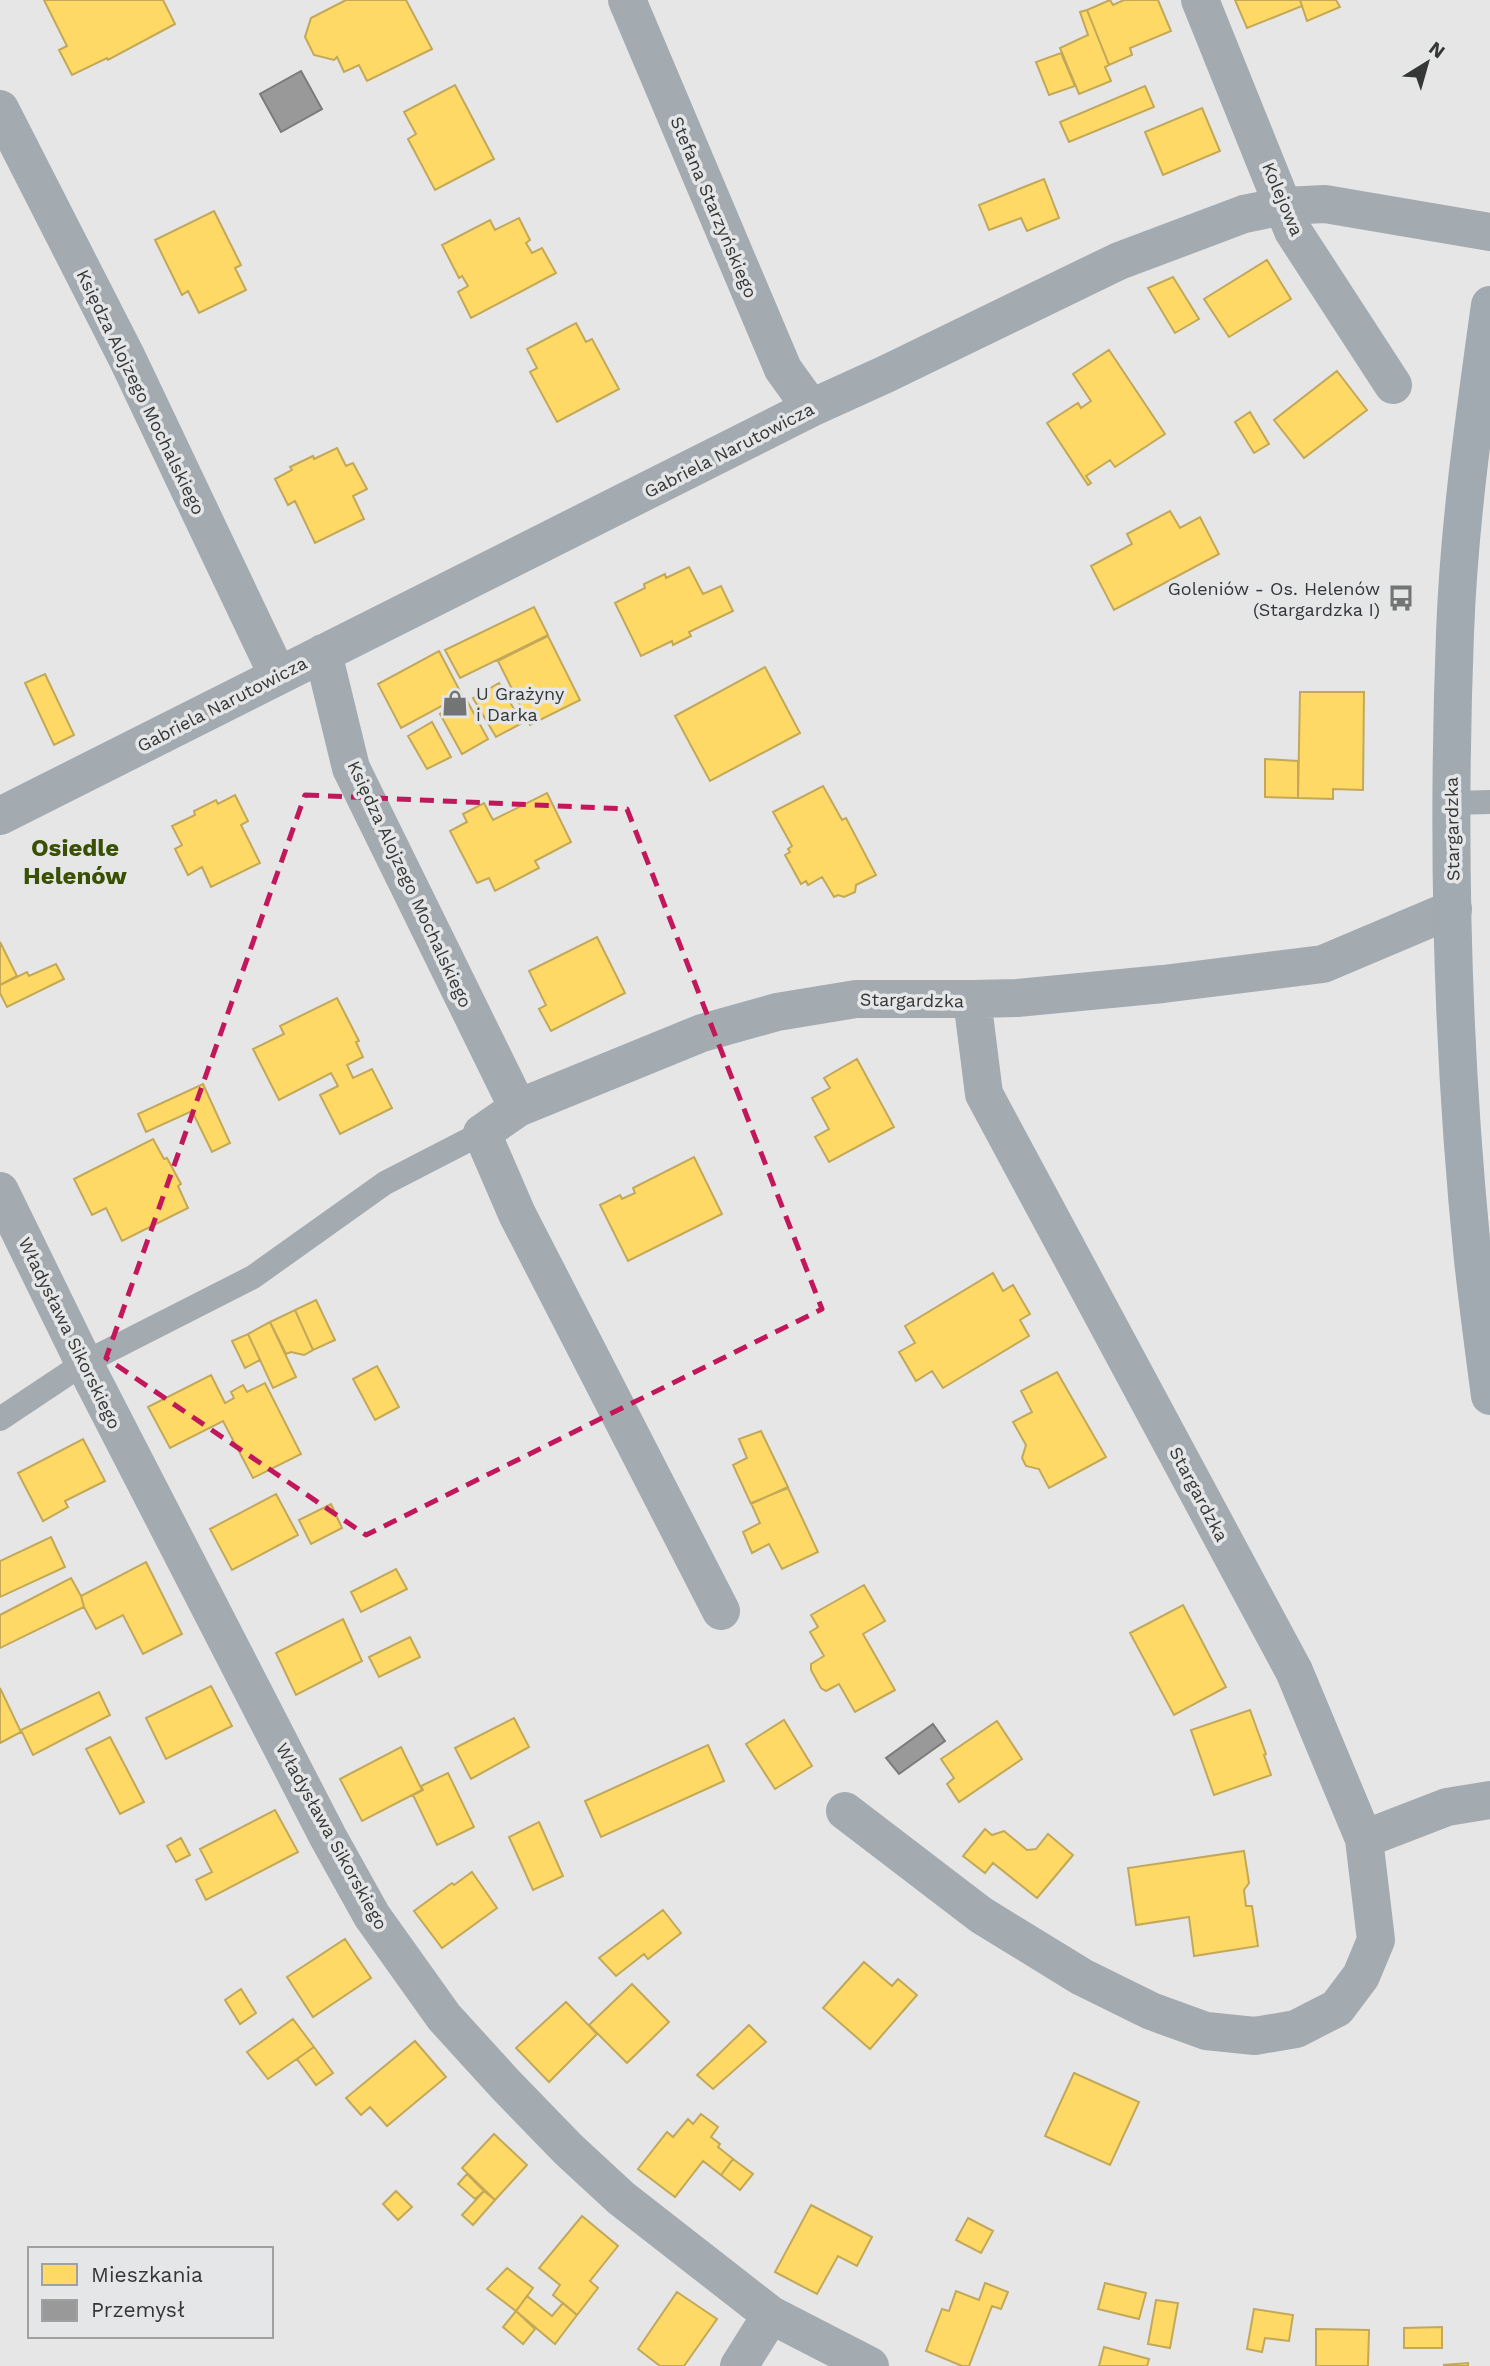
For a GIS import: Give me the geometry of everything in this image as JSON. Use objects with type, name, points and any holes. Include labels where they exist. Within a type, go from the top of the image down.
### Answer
[{"type":"street","name":"Stefana Starzyńskiego","points":[[627,0],[783,369],[811,408]]},
{"type":"street","name":"Kolejowa","points":[[1200,0],[1293,230],[1393,385]]},
{"type":"street","name":"Księdza Alojzego Mochalskiego","points":[[0,109],[127,358],[278,677]]},
{"type":"street","name":"Gabriela Narutowicza","points":[[0,816],[811,408],[1119,261],[1244,214],[1284,206],[1325,204],[1490,232]]},
{"type":"street","name":"Stargardzka","points":[[1490,305],[1480,453],[1455,630],[1451,803],[1456,1027],[1473,1260],[1490,1396]]},
{"type":"street","name":"Księdza Alojzego Mochalskiego","points":[[323,653],[351,768],[518,1108]]},
{"type":"street","points":[[972,999],[1017,998],[1323,964],[1453,909]]},
{"type":"street","name":"Stargardzka","points":[[482,1133],[518,1108],[702,1033],[777,1012],[856,999],[972,999],[984,1094],[1294,1671],[1364,1839],[1376,1941],[1361,1976],[1336,2008],[1296,2029],[1255,2036],[1206,2031],[1151,2011],[1082,1977],[981,1915],[845,1811]]},
{"type":"street","points":[[482,1133],[517,1214],[721,1611]]},
{"type":"street","name":"Władysława Sikorskiego","points":[[0,1191],[84,1363],[335,1848],[372,1916],[444,2017],[523,2103],[621,2198],[771,2315],[870,2366]]},
{"type":"street","points":[[1364,1839],[1447,1807],[1490,1800]]},
{"type":"street","points":[[738,2366],[771,2315]]},
{"type":"lane","points":[[1451,803],[1490,802]]},
{"type":"lane","points":[[0,1419],[84,1363],[253,1277],[385,1183],[482,1133]]},
{"type":"highlighted area","points":[[305,795],[627,809],[822,1309],[366,1535],[106,1358]]},
{"type":"building: Mieszkania","points":[[44,0],[163,0],[175,24],[108,60],[107,58],[72,75],[59,50],[67,46]]},
{"type":"building: Mieszkania","points":[[346,0],[406,0],[432,49],[367,81],[359,65],[344,72],[337,57],[334,60],[314,55],[305,37],[311,18]]},
{"type":"building: Mieszkania","points":[[1110,0],[1113,5],[1124,0],[1158,0],[1171,31],[1130,48],[1132,55],[1109,65],[1087,10]]},
{"type":"building: Mieszkania","points":[[1235,0],[1300,0],[1302,6],[1247,28]]},
{"type":"building: Mieszkania","points":[[1300,0],[1336,0],[1340,7],[1307,21]]},
{"type":"building: Mieszkania","points":[[1087,10],[1109,65],[1105,67],[1111,81],[1079,94],[1060,48],[1088,35],[1080,12]]},
{"type":"building: Mieszkania","points":[[1061,53],[1075,86],[1049,95],[1036,62]]},
{"type":"building: Mieszkania","points":[[455,85],[494,159],[435,190],[408,139],[416,134],[404,112]]},
{"type":"building: Mieszkania","points":[[1145,86],[1154,107],[1069,142],[1060,122]]},
{"type":"building: Mieszkania","points":[[1202,108],[1220,151],[1163,175],[1145,132]]},
{"type":"building: Mieszkania","points":[[1044,179],[1059,218],[1027,231],[1021,218],[989,230],[979,205]]},
{"type":"building: Mieszkania","points":[[214,211],[241,265],[235,268],[246,290],[199,313],[188,291],[182,295],[155,240]]},
{"type":"building: Mieszkania","points":[[519,218],[530,240],[526,243],[532,253],[542,248],[556,273],[471,318],[458,292],[468,286],[462,276],[459,278],[442,245],[490,220],[495,230]]},
{"type":"building: Mieszkania","points":[[1267,260],[1291,299],[1229,337],[1204,299]]},
{"type":"building: Mieszkania","points":[[1173,277],[1199,319],[1175,333],[1148,288]]},
{"type":"building: Mieszkania","points":[[576,323],[586,342],[592,339],[619,389],[557,422],[530,372],[537,368],[527,349]]},
{"type":"building: Mieszkania","points":[[1109,350],[1165,434],[1115,467],[1110,460],[1086,476],[1091,483],[1088,485],[1047,423],[1078,403],[1081,408],[1091,401],[1073,374]]},
{"type":"building: Mieszkania","points":[[1337,371],[1367,410],[1304,458],[1274,420]]},
{"type":"building: Mieszkania","points":[[1250,412],[1269,444],[1254,453],[1235,422]]},
{"type":"building: Mieszkania","points":[[337,448],[346,466],[353,463],[367,489],[353,496],[364,519],[315,543],[295,501],[288,505],[275,479],[292,470],[290,467]]},
{"type":"building: Mieszkania","points":[[1170,511],[1180,528],[1200,517],[1219,554],[1114,610],[1091,566],[1132,544],[1127,534]]},
{"type":"building: Mieszkania","points":[[689,567],[703,594],[721,586],[733,611],[689,632],[691,636],[673,645],[672,641],[641,656],[615,603],[645,588],[644,584],[665,574],[666,578]]},
{"type":"building: Mieszkania","points":[[534,607],[548,635],[460,678],[445,650]]},
{"type":"building: Mieszkania","points":[[548,636],[580,700],[530,725],[498,661]]},
{"type":"building: Mieszkania","points":[[439,651],[462,695],[401,728],[378,684]]},
{"type":"building: Mieszkania","points":[[765,667],[800,733],[710,781],[675,716]]},
{"type":"building: Mieszkania","points":[[45,674],[74,735],[54,745],[25,683]]},
{"type":"building: Mieszkania","points":[[499,683],[522,723],[496,737],[473,698]]},
{"type":"building: Mieszkania","points":[[1300,692],[1364,692],[1363,790],[1333,789],[1333,799],[1298,798]]},
{"type":"building: Mieszkania","points":[[466,699],[488,739],[462,754],[440,714]]},
{"type":"building: Mieszkania","points":[[432,722],[451,757],[427,769],[408,736]]},
{"type":"building: Mieszkania","points":[[1265,759],[1298,761],[1298,798],[1265,797]]},
{"type":"building: Mieszkania","points":[[823,786],[842,820],[846,818],[876,875],[856,885],[855,892],[844,897],[834,897],[822,877],[808,885],[806,881],[801,884],[785,855],[790,852],[788,849],[792,846],[773,812]]},
{"type":"building: Mieszkania","points":[[547,793],[571,842],[535,861],[539,868],[495,891],[489,878],[477,883],[450,831],[467,822],[463,814],[484,803],[493,820]]},
{"type":"building: Mieszkania","points":[[235,795],[248,821],[241,825],[260,863],[211,887],[202,867],[188,875],[175,849],[182,845],[172,826],[195,815],[194,811],[216,800],[218,804]]},
{"type":"building: Mieszkania","points":[[597,937],[625,993],[551,1031],[539,1009],[546,1005],[529,971]]},
{"type":"building: Mieszkania","points":[[0,942],[17,976],[0,985]]},
{"type":"building: Mieszkania","points":[[56,964],[64,979],[7,1007],[0,993],[0,985],[27,972],[29,976]]},
{"type":"building: Mieszkania","points":[[337,998],[359,1041],[356,1042],[363,1057],[347,1065],[353,1078],[372,1069],[392,1108],[340,1134],[320,1095],[338,1086],[331,1073],[279,1100],[253,1049],[284,1034],[280,1026]]},
{"type":"building: Mieszkania","points":[[857,1059],[894,1127],[829,1162],[815,1137],[829,1129],[812,1098],[830,1088],[824,1078]]},
{"type":"building: Mieszkania","points":[[203,1084],[230,1143],[212,1152],[192,1111],[146,1132],[138,1114]]},
{"type":"building: Mieszkania","points":[[153,1139],[181,1184],[178,1186],[188,1208],[122,1241],[106,1208],[92,1215],[74,1179]]},
{"type":"building: Mieszkania","points":[[694,1157],[722,1214],[628,1261],[600,1205],[620,1195],[622,1199],[635,1193],[633,1188]]},
{"type":"building: Mieszkania","points":[[993,1273],[1003,1291],[1013,1285],[1030,1314],[1020,1320],[1029,1336],[943,1388],[932,1371],[916,1381],[899,1352],[915,1343],[905,1326]]},
{"type":"building: Mieszkania","points":[[316,1300],[335,1340],[313,1350],[295,1310]]},
{"type":"building: Mieszkania","points":[[295,1310],[313,1350],[304,1355],[291,1352],[286,1354],[270,1322]]},
{"type":"building: Mieszkania","points":[[270,1322],[296,1377],[273,1388],[248,1334]]},
{"type":"building: Mieszkania","points":[[248,1334],[260,1360],[245,1368],[232,1341]]},
{"type":"building: Mieszkania","points":[[377,1366],[399,1407],[375,1420],[353,1379]]},
{"type":"building: Mieszkania","points":[[1057,1372],[1106,1457],[1049,1488],[1039,1469],[1026,1466],[1022,1458],[1026,1445],[1013,1422],[1032,1412],[1021,1391]]},
{"type":"building: Mieszkania","points":[[211,1375],[225,1403],[234,1398],[231,1392],[243,1385],[247,1392],[265,1383],[301,1454],[253,1478],[223,1421],[170,1448],[148,1407]]},
{"type":"building: Mieszkania","points":[[761,1431],[788,1487],[751,1504],[733,1465],[747,1458],[739,1439]]},
{"type":"building: Mieszkania","points":[[83,1439],[105,1481],[65,1501],[68,1507],[43,1521],[18,1473]]},
{"type":"building: Mieszkania","points":[[788,1488],[818,1552],[782,1569],[769,1544],[752,1553],[743,1532],[760,1523],[751,1503]]},
{"type":"building: Mieszkania","points":[[276,1494],[298,1535],[232,1570],[210,1529]]},
{"type":"building: Mieszkania","points":[[331,1504],[342,1528],[311,1544],[299,1520]]},
{"type":"building: Mieszkania","points":[[51,1537],[65,1567],[0,1597],[0,1561]]},
{"type":"building: Mieszkania","points":[[146,1562],[182,1634],[143,1654],[123,1615],[96,1629],[81,1596]]},
{"type":"building: Mieszkania","points":[[396,1569],[407,1589],[361,1612],[351,1592]]},
{"type":"building: Mieszkania","points":[[71,1578],[84,1607],[0,1648],[0,1615]]},
{"type":"building: Mieszkania","points":[[864,1585],[885,1621],[863,1634],[895,1690],[855,1712],[839,1684],[826,1691],[821,1688],[811,1670],[811,1664],[824,1656],[810,1632],[818,1627],[811,1615]]},
{"type":"building: Mieszkania","points":[[1183,1605],[1226,1687],[1174,1715],[1130,1633]]},
{"type":"building: Mieszkania","points":[[343,1619],[362,1661],[296,1695],[276,1653]]},
{"type":"building: Mieszkania","points":[[410,1637],[420,1657],[379,1677],[369,1657]]},
{"type":"building: Mieszkania","points":[[211,1686],[232,1726],[166,1759],[146,1718]]},
{"type":"building: Mieszkania","points":[[0,1688],[21,1732],[0,1743]]},
{"type":"building: Mieszkania","points":[[99,1692],[110,1715],[33,1755],[21,1730]]},
{"type":"building: Mieszkania","points":[[1250,1710],[1271,1775],[1214,1795],[1191,1730]]},
{"type":"building: Mieszkania","points":[[514,1718],[529,1747],[471,1779],[455,1748]]},
{"type":"building: Mieszkania","points":[[784,1720],[812,1766],[775,1789],[746,1744]]},
{"type":"building: Mieszkania","points":[[997,1721],[1022,1759],[959,1802],[947,1784],[954,1778],[941,1759]]},
{"type":"building: Mieszkania","points":[[110,1737],[144,1802],[120,1814],[86,1749]]},
{"type":"building: Mieszkania","points":[[708,1745],[724,1781],[601,1837],[585,1801]]},
{"type":"building: Mieszkania","points":[[401,1747],[422,1790],[362,1821],[340,1779]]},
{"type":"building: Mieszkania","points":[[448,1773],[474,1827],[437,1845],[413,1795],[423,1790],[421,1786]]},
{"type":"building: Mieszkania","points":[[275,1810],[298,1852],[206,1900],[196,1880],[212,1872],[200,1849]]},
{"type":"building: Mieszkania","points":[[539,1822],[563,1876],[533,1890],[509,1837]]},
{"type":"building: Mieszkania","points":[[985,1829],[992,1835],[1004,1831],[1027,1850],[1036,1849],[1048,1834],[1073,1855],[1037,1898],[993,1863],[985,1873],[963,1856]]},
{"type":"building: Mieszkania","points":[[181,1838],[190,1855],[176,1862],[167,1846]]},
{"type":"building: Mieszkania","points":[[1244,1851],[1249,1883],[1244,1890],[1246,1906],[1252,1906],[1258,1946],[1194,1956],[1189,1917],[1136,1925],[1128,1868]]},
{"type":"building: Mieszkania","points":[[472,1872],[497,1908],[442,1948],[414,1911]]},
{"type":"building: Mieszkania","points":[[663,1910],[681,1933],[648,1959],[644,1954],[616,1976],[599,1958]]},
{"type":"building: Mieszkania","points":[[345,1939],[371,1978],[313,2017],[287,1977]]},
{"type":"building: Mieszkania","points":[[864,1962],[892,1986],[898,1979],[917,1995],[870,2049],[823,2008]]},
{"type":"building: Mieszkania","points":[[632,1984],[669,2022],[627,2063],[589,2025]]},
{"type":"building: Mieszkania","points":[[241,1989],[256,2013],[240,2024],[225,2000]]},
{"type":"building: Mieszkania","points":[[566,2002],[597,2034],[549,2082],[516,2048]]},
{"type":"building: Mieszkania","points":[[293,2019],[314,2047],[268,2079],[247,2052]]},
{"type":"building: Mieszkania","points":[[749,2025],[766,2042],[713,2089],[697,2075]]},
{"type":"building: Mieszkania","points":[[415,2041],[446,2077],[387,2126],[370,2107],[361,2115],[346,2098]]},
{"type":"building: Mieszkania","points":[[314,2047],[333,2073],[316,2085],[297,2059]]},
{"type":"building: Mieszkania","points":[[1074,2073],[1139,2102],[1110,2165],[1045,2136]]},
{"type":"building: Mieszkania","points":[[701,2114],[718,2127],[711,2137],[720,2144],[718,2147],[733,2159],[721,2175],[703,2161],[675,2197],[638,2169],[667,2132],[673,2137],[688,2119],[693,2124]]},
{"type":"building: Mieszkania","points":[[494,2134],[527,2165],[495,2200],[462,2168]]},
{"type":"building: Mieszkania","points":[[733,2159],[753,2174],[740,2190],[721,2175]]},
{"type":"building: Mieszkania","points":[[467,2174],[484,2191],[475,2199],[458,2184]]},
{"type":"building: Mieszkania","points":[[396,2191],[412,2207],[398,2220],[383,2204]]},
{"type":"building: Mieszkania","points":[[484,2191],[495,2200],[473,2225],[462,2215]]},
{"type":"building: Mieszkania","points":[[811,2205],[872,2237],[857,2266],[838,2256],[817,2294],[775,2272]]},
{"type":"building: Mieszkania","points":[[582,2216],[618,2246],[590,2281],[598,2288],[577,2315],[553,2295],[560,2285],[539,2268]]},
{"type":"building: Mieszkania","points":[[968,2218],[993,2231],[981,2253],[956,2240]]},
{"type":"building: Mieszkania","points":[[507,2268],[533,2288],[516,2311],[487,2289]]},
{"type":"building: Mieszkania","points":[[985,2283],[1008,2292],[1001,2309],[992,2306],[969,2366],[962,2366],[926,2351],[942,2309],[949,2311],[956,2291],[979,2300]]},
{"type":"building: Mieszkania","points":[[1105,2283],[1146,2293],[1139,2319],[1098,2309]]},
{"type":"building: Mieszkania","points":[[677,2292],[717,2319],[684,2366],[660,2366],[638,2349]]},
{"type":"building: Mieszkania","points":[[527,2296],[552,2316],[563,2303],[577,2315],[555,2344],[516,2311]]},
{"type":"building: Mieszkania","points":[[1156,2300],[1178,2303],[1170,2348],[1148,2344]]},
{"type":"building: Mieszkania","points":[[1254,2309],[1293,2315],[1289,2341],[1265,2338],[1262,2352],[1247,2349]]},
{"type":"building: Mieszkania","points":[[516,2311],[535,2329],[523,2344],[503,2327]]},
{"type":"building: Mieszkania","points":[[1442,2327],[1442,2348],[1404,2348],[1404,2328]]},
{"type":"building: Mieszkania","points":[[1316,2329],[1369,2330],[1368,2366],[1316,2366]]},
{"type":"building: Mieszkania","points":[[1104,2347],[1149,2359],[1147,2366],[1099,2366]]},
{"type":"building: Mieszkania","points":[[1468,2363],[1468,2366],[1444,2366],[1444,2365]]},
{"type":"building: Przemysł","points":[[301,71],[322,109],[281,132],[260,94]]},
{"type":"building: Przemysł","points":[[933,1724],[945,1741],[899,1774],[886,1758]]},
{"type":"place","name":"Goleniów - Os. Helenów (Stargardzka I)","points":[[1401,598]]},
{"type":"place","name":"U Grażyny i Darka","points":[[455,703]]},
{"type":"district","name":"Osiedle Helenów","points":[[75,862]]}]
